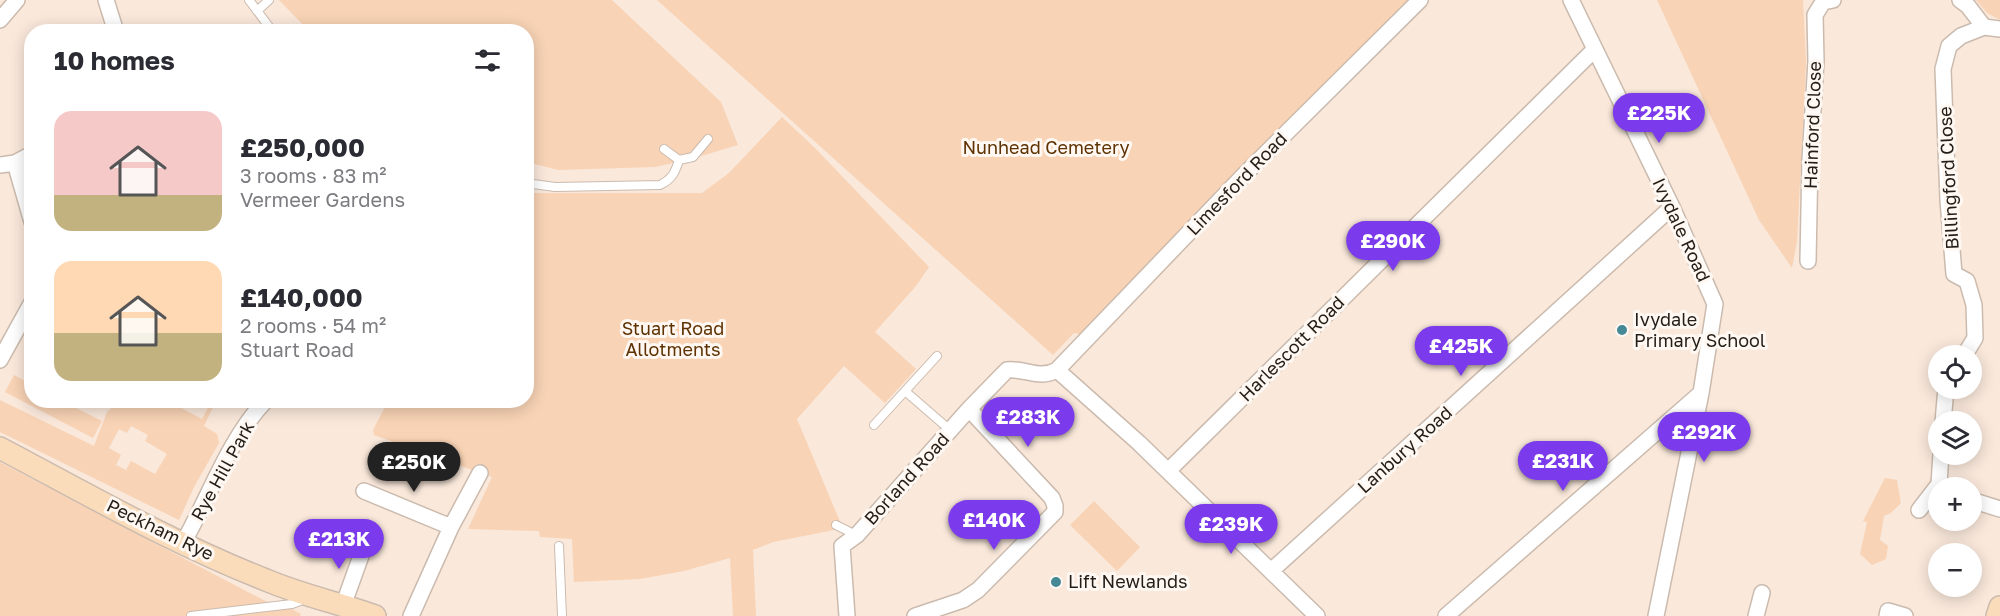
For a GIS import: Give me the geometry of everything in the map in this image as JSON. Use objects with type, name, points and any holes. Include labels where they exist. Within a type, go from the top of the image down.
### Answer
[{"type":"street","points":[[0,20],[17,0]]},
{"type":"street","points":[[106,0],[114,24]]},
{"type":"street","name":"Limesford Road","points":[[1057,370],[1245,174],[1420,0]]},
{"type":"street","name":"Ivydale Road","points":[[1571,0],[1672,207],[1715,304],[1701,393],[1656,616]]},
{"type":"street","name":"Hainford Close","points":[[1808,261],[1810,160],[1816,61],[1815,15],[1823,3],[1833,0]]},
{"type":"street","points":[[1960,0],[1968,6],[1984,27],[2000,29]]},
{"type":"street","name":"Billingford Close","points":[[1971,345],[1975,338],[1974,305],[1967,281],[1954,274],[1948,200],[1943,69],[1950,46],[1961,36],[1984,27]]},
{"type":"street","name":"Harlescott Road","points":[[1168,471],[1594,50]]},
{"type":"street","points":[[24,157],[7,164],[24,203]]},
{"type":"street","name":"Lanbury Road","points":[[1271,571],[1672,207]]},
{"type":"street","points":[[0,360],[24,316]]},
{"type":"street","name":"Borland Road","points":[[847,616],[842,546],[857,536],[1002,374],[1007,370],[1014,370],[1042,375],[1057,370]]},
{"type":"street","points":[[1057,370],[1168,471],[1317,616]]},
{"type":"street","points":[[1446,616],[1701,393]]},
{"type":"street","name":"Rye Hill Park","points":[[183,543],[239,436],[259,408]]},
{"type":"street","points":[[915,616],[952,611],[995,574],[1053,515],[1055,506],[1052,498],[969,409]]},
{"type":"street","name":"Peckham Rye","points":[[0,448],[183,543],[267,581],[325,604],[375,616]]},
{"type":"street","points":[[411,616],[451,527],[480,473]]},
{"type":"street","points":[[364,490],[451,527]]},
{"type":"street","points":[[1920,510],[1928,501]]},
{"type":"street","points":[[1982,503],[2000,509]]},
{"type":"street","points":[[325,604],[367,538],[342,530]]},
{"type":"street","points":[[1756,616],[1762,593]]},
{"type":"street","points":[[1997,616],[2000,607]]},
{"type":"street","points":[[1887,616],[1888,611],[1905,616]]},
{"type":"lane","points":[[249,0],[267,24]]},
{"type":"lane","points":[[257,10],[269,0]]},
{"type":"lane","points":[[664,149],[679,160],[693,157],[708,139]]},
{"type":"lane","points":[[534,184],[555,187],[660,185],[670,180],[675,174],[679,160]]},
{"type":"lane","points":[[874,425],[936,356]]},
{"type":"lane","points":[[905,391],[950,430]]},
{"type":"lane","points":[[836,525],[857,536]]},
{"type":"lane","points":[[559,546],[562,616]]},
{"type":"lane","points":[[191,616],[292,604],[325,604]]},
{"type":"green space","points":[[279,0],[612,0],[721,102],[738,145],[655,167],[558,170],[534,164],[534,24],[302,24]]},
{"type":"green space","name":"Nunhead Cemetery","points":[[657,0],[1416,0],[1089,336],[1074,333],[1053,355]]},
{"type":"green space","points":[[1657,0],[1803,0],[1806,63],[1797,241],[1792,268],[1759,220]]},
{"type":"green space","points":[[1976,0],[2000,0],[2000,20],[1987,13]]},
{"type":"green space","name":"Stuart Road Allotments","points":[[782,117],[815,148],[929,267],[916,286],[875,332],[916,369],[885,403],[844,366],[797,419],[841,524],[834,530],[773,542],[753,550],[756,616],[733,616],[730,558],[684,571],[640,579],[574,582],[572,539],[540,537],[539,531],[468,529],[492,477],[374,435],[373,430],[384,408],[534,408],[534,193],[702,193],[729,173]]},
{"type":"green space","points":[[14,375],[24,380],[24,402],[5,392]]},
{"type":"green space","points":[[0,400],[94,446],[107,412],[111,408],[181,408],[202,419],[208,408],[213,408],[204,426],[217,434],[219,443],[194,487],[179,520],[0,432]],"holes":[[[131,426],[148,435],[145,441],[167,454],[155,474],[131,461],[126,470],[116,465],[121,455],[109,448],[119,429],[127,433]]]},
{"type":"green space","points":[[36,408],[76,408],[102,421],[93,438]]},
{"type":"green space","points":[[0,462],[271,604],[288,607],[301,614],[300,616],[0,616]]},
{"type":"green space","points":[[1885,478],[1897,480],[1901,503],[1891,513],[1884,516],[1880,540],[1888,546],[1886,559],[1872,565],[1860,554],[1867,522],[1863,521]]},
{"type":"green space","points":[[1094,501],[1140,547],[1117,571],[1070,525]]},
{"type":"place","name":"Ivydale Primary School","points":[[1622,330]]},
{"type":"place","name":"Lift Newlands","points":[[1056,582]]}]
